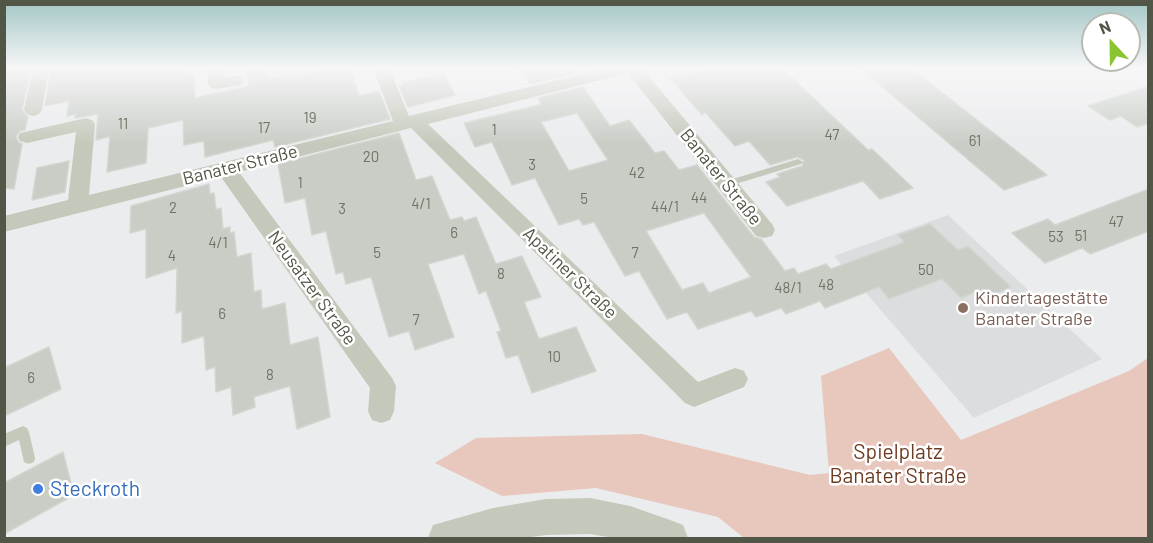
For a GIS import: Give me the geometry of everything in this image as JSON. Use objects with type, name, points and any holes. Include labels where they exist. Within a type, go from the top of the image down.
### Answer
[{"type":"street","points":[[33,110],[36,93]]},
{"type":"street","points":[[394,93],[409,123]]},
{"type":"street","name":"Banater Straße","points":[[4,224],[527,93]]},
{"type":"street","name":"Banater Straße","points":[[653,93],[764,230]]},
{"type":"street","name":"Apatiner Straße","points":[[409,123],[694,394],[735,379]]},
{"type":"street","points":[[27,137],[86,124],[78,206]]},
{"type":"street","name":"Neusatzer Straße","points":[[226,169],[383,386],[381,411]]},
{"type":"street","points":[[446,538],[494,526],[546,517],[590,516],[630,524],[670,538]]},
{"type":"lane","points":[[726,184],[798,162]]},
{"type":"lane","points":[[4,441],[23,432],[29,458]]},
{"type":"shaded area","name":"Kindertagestätte Banater Straße","points":[[948,215],[1102,359],[974,418],[834,256]]},
{"type":"green space","name":"Spielplatz Banater Straße","points":[[889,348],[961,440],[1129,371],[1148,358],[1148,538],[744,538],[718,517],[596,488],[502,496],[435,463],[476,438],[642,434],[810,475],[829,473],[821,376]]},
{"type":"building","points":[[4,93],[26,93],[22,110],[28,117],[25,130],[20,131],[16,136],[18,142],[22,144],[14,189],[4,188]]},
{"type":"building","points":[[47,93],[195,93],[195,98],[216,93],[358,93],[359,96],[380,93],[390,119],[275,147],[273,140],[205,157],[204,141],[184,145],[183,120],[148,128],[146,163],[107,172],[110,136],[96,140],[98,114],[75,118],[76,114],[67,116],[69,101],[45,106]]},
{"type":"building","points":[[402,93],[455,95],[408,107]]},
{"type":"building","points":[[557,93],[587,93],[610,126],[629,120],[655,153],[664,151],[679,170],[697,165],[754,237],[761,239],[785,271],[794,268],[798,274],[826,264],[831,269],[904,242],[898,235],[930,224],[958,250],[968,246],[1011,287],[990,296],[983,289],[961,298],[942,279],[889,299],[879,287],[825,308],[820,301],[786,314],[781,308],[756,317],[751,311],[698,329],[687,312],[667,319],[639,271],[625,276],[594,222],[583,225],[579,219],[559,225],[535,178],[512,185],[492,142],[475,147],[464,123],[541,104],[538,98]],"holes":[[[577,113],[608,160],[569,171],[541,122]],[[704,213],[751,277],[709,293],[703,283],[682,290],[646,231]]]},
{"type":"building","points":[[683,93],[809,93],[868,150],[872,149],[913,188],[880,199],[863,181],[787,206],[766,182],[780,177],[777,174],[802,166],[804,160],[797,157],[770,165],[749,141],[735,146],[705,112],[702,115]]},
{"type":"building","points":[[890,93],[943,93],[1047,175],[1004,190]]},
{"type":"building","points":[[1127,93],[1149,93],[1149,123],[1137,127],[1121,116],[1110,120],[1088,106]]},
{"type":"building","points":[[399,133],[416,180],[432,176],[450,220],[462,217],[464,221],[476,217],[496,264],[522,256],[541,297],[524,302],[539,339],[576,327],[596,371],[532,393],[518,355],[506,358],[497,332],[501,331],[486,291],[479,294],[464,254],[428,264],[454,337],[415,350],[409,331],[389,337],[371,277],[346,284],[343,272],[336,274],[326,231],[312,235],[305,198],[285,203],[278,164]]},
{"type":"building","points":[[69,161],[65,192],[32,200],[37,168]]},
{"type":"building","points":[[209,184],[210,194],[214,193],[216,210],[221,208],[223,229],[230,227],[230,233],[234,232],[237,257],[251,253],[254,292],[261,290],[262,309],[285,303],[290,345],[318,337],[330,417],[297,429],[290,386],[254,397],[255,407],[233,415],[231,387],[216,392],[215,367],[206,370],[204,336],[182,343],[182,311],[176,313],[177,268],[146,278],[146,229],[130,233],[131,206]]},
{"type":"building","points":[[1149,189],[1149,231],[1090,254],[1082,248],[1045,263],[1012,233],[1048,219],[1055,225]]},
{"type":"building","points":[[49,347],[61,389],[4,416],[4,368]]},
{"type":"building","name":"Steckroth","points":[[63,452],[74,495],[4,534],[4,483]]},
{"type":"place","name":"Kindertagestätte Banater Straße","points":[[963,308]]},
{"type":"place","name":"Steckroth","points":[[38,489]]}]
